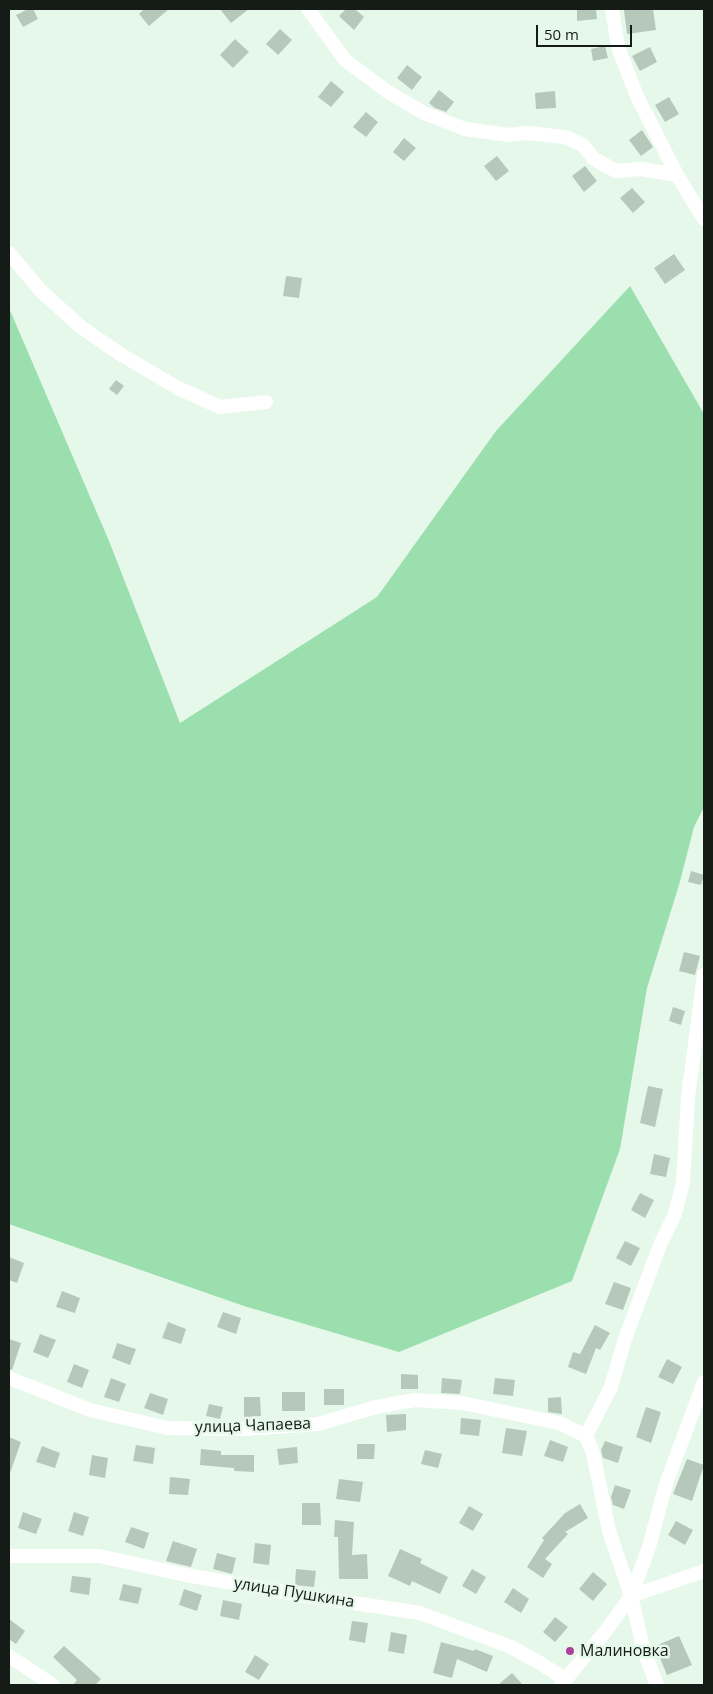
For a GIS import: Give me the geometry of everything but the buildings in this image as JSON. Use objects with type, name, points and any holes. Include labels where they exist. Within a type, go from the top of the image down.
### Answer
[{"type":"street","points":[[308,9],[345,60],[388,92],[424,113],[466,129],[509,135],[527,133],[565,137],[583,145],[594,159],[616,171],[641,170],[677,175]]},
{"type":"street","points":[[612,9],[618,47],[636,94],[677,175],[704,219]]},
{"type":"street","points":[[9,252],[41,291],[81,327],[120,354],[178,388],[220,407],[266,402]]},
{"type":"street","points":[[657,1685],[644,1651],[631,1596],[609,1531],[593,1453],[586,1436],[611,1387],[625,1339],[651,1268],[675,1214],[683,1182],[688,1096],[704,975]]},
{"type":"street","name":"улица Чапаева","points":[[9,1378],[90,1410],[168,1428],[248,1429],[318,1424],[376,1407],[415,1400],[462,1403],[559,1423],[586,1436]]},
{"type":"street","points":[[563,1682],[605,1632],[631,1596],[649,1547],[666,1484],[704,1382]]},
{"type":"street","name":"улица Пушкина","points":[[9,1556],[99,1556],[186,1575],[300,1595],[420,1612],[511,1647],[540,1663],[563,1682]]},
{"type":"street","points":[[631,1596],[704,1571]]},
{"type":"street","points":[[9,1656],[53,1685]]},
{"type":"green space","points":[[630,286],[704,414],[704,807],[694,827],[679,885],[647,988],[620,1149],[572,1281],[399,1352],[244,1306],[9,1224],[9,308],[109,541],[180,723],[377,597],[496,431]]},
{"type":"place","name":"Малиновка","points":[[570,1651]]}]
